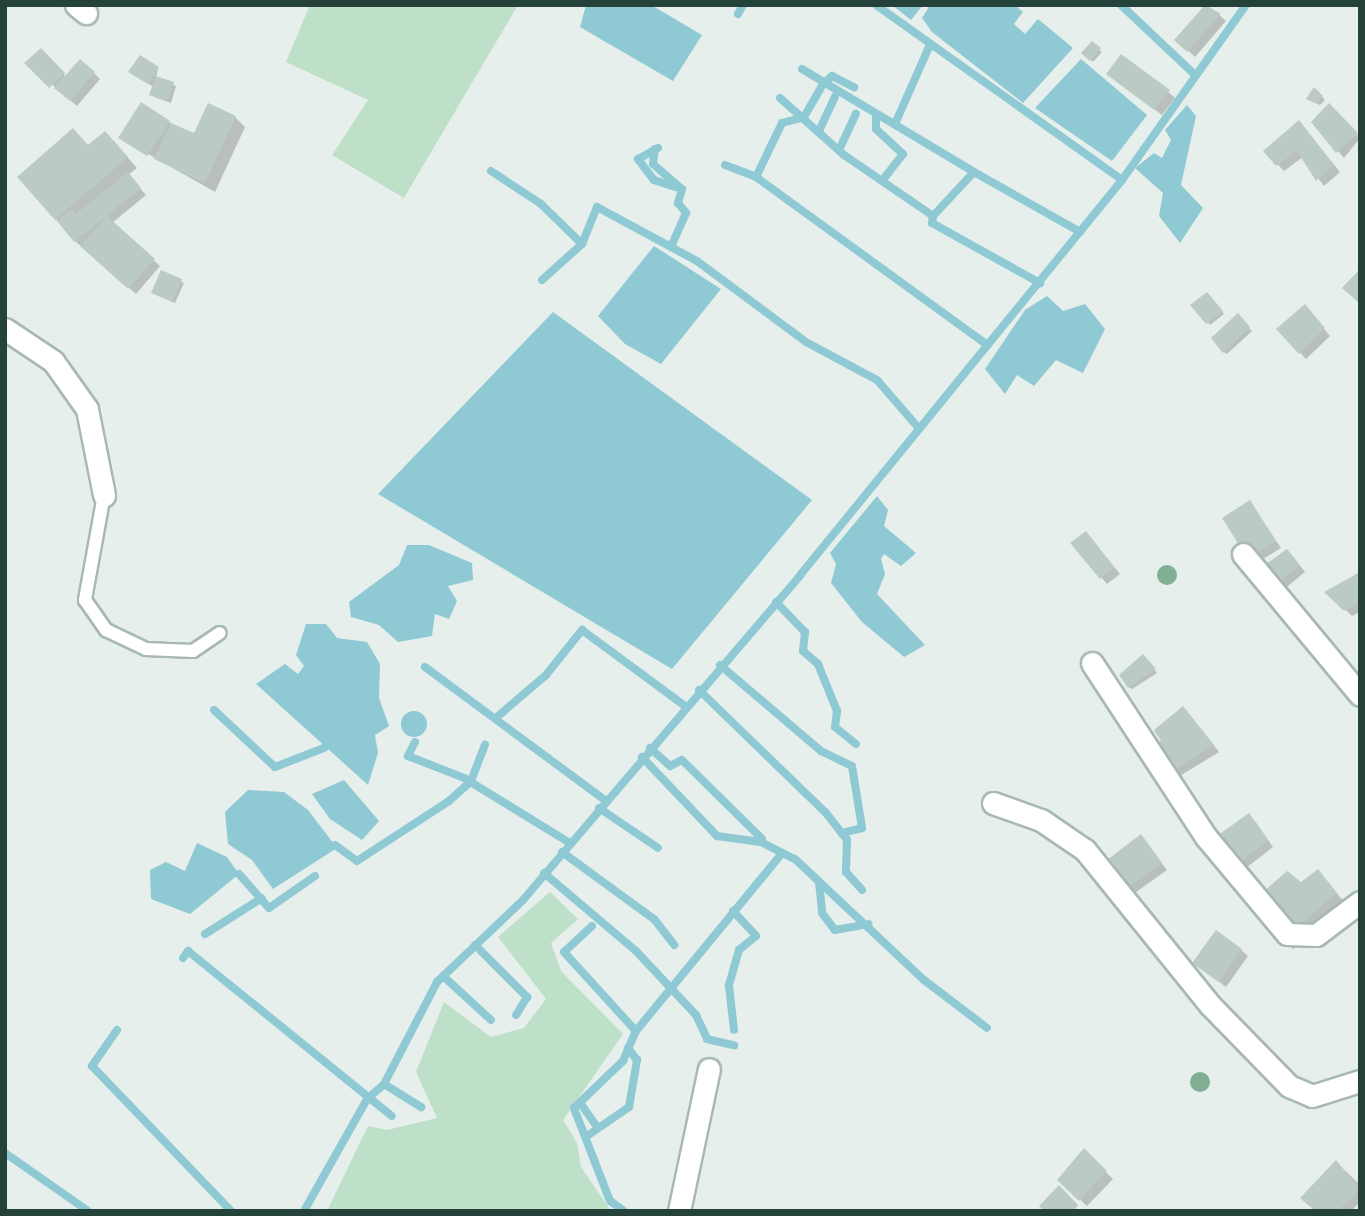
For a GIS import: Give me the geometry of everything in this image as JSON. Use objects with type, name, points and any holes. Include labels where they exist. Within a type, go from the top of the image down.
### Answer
[{"type":"street","points":[[5,329],[52,360],[87,409],[104,495]]},
{"type":"street","points":[[1242,554],[1360,695]]},
{"type":"street","points":[[1092,663],[1206,837],[1287,934],[1326,931],[1360,902]]},
{"type":"street","points":[[993,803],[1041,820],[1085,850],[1210,1005],[1289,1087],[1312,1096],[1360,1081]]},
{"type":"street","points":[[679,1211],[709,1069]]},
{"type":"lane","points":[[104,495],[85,600],[106,630],[146,649],[193,651],[220,634]]},
{"type":"green space","points":[[310,5],[518,5],[404,198],[332,155],[368,100],[286,62]]},
{"type":"green space","points":[[550,892],[578,919],[551,943],[561,971],[623,1034],[563,1120],[577,1143],[581,1167],[611,1211],[327,1211],[368,1126],[387,1130],[437,1118],[416,1072],[444,1002],[491,1037],[524,1028],[546,999],[498,937]]},
{"type":"water","points":[[586,5],[651,5],[702,35],[673,81],[580,27]]},
{"type":"water","points":[[892,5],[923,5],[911,20]]},
{"type":"water","points":[[930,5],[1015,5],[1023,12],[1014,24],[1025,34],[1038,19],[1073,48],[1023,103],[932,32],[922,18]]},
{"type":"water","points":[[1081,59],[1147,115],[1112,161],[1035,108]]},
{"type":"water","points":[[1187,105],[1196,116],[1181,185],[1203,208],[1180,243],[1159,216],[1163,193],[1135,168],[1154,153],[1162,158],[1171,140],[1165,130]]},
{"type":"water","points":[[654,246],[721,289],[661,364],[625,344],[598,316]]},
{"type":"water","points":[[1047,296],[1063,311],[1085,304],[1105,329],[1083,373],[1056,360],[1034,386],[1017,375],[1005,394],[985,369],[1025,310]]},
{"type":"water","points":[[553,312],[812,500],[672,669],[378,494]]},
{"type":"water","points":[[877,496],[888,510],[884,526],[916,553],[901,566],[884,554],[881,559],[885,574],[877,594],[925,645],[904,657],[862,622],[831,583],[836,564],[830,553]]},
{"type":"water","points":[[407,545],[429,545],[472,563],[473,580],[448,586],[457,601],[449,619],[435,614],[432,636],[398,642],[379,625],[351,617],[349,602],[399,565]]},
{"type":"water","points":[[306,624],[326,624],[337,638],[367,642],[380,664],[379,698],[389,726],[375,735],[378,753],[368,785],[256,684],[285,664],[298,674],[304,666],[296,655]]},
{"type":"water","points":[[414,711],[423,715],[427,724],[423,733],[414,737],[405,733],[401,724],[405,715]]},
{"type":"water","points":[[344,780],[379,821],[362,840],[330,819],[312,794]]},
{"type":"water","points":[[248,790],[284,792],[308,810],[337,848],[273,889],[252,860],[228,844],[225,812]]},
{"type":"water","points":[[197,843],[227,857],[239,874],[190,914],[151,899],[150,870],[166,862],[185,871]]},
{"type":"building","points":[[1205,5],[1221,14],[1187,52],[1174,40]]},
{"type":"building","points":[[1092,41],[1101,48],[1090,61],[1081,53]]},
{"type":"building","points":[[41,48],[65,73],[49,88],[24,63]]},
{"type":"building","points":[[1121,54],[1170,90],[1154,110],[1106,74]]},
{"type":"building","points":[[140,55],[159,67],[148,84],[128,72]]},
{"type":"building","points":[[80,59],[95,72],[70,101],[54,88]]},
{"type":"building","points":[[156,76],[174,82],[168,101],[149,95]]},
{"type":"building","points":[[1314,87],[1323,96],[1317,104],[1306,99]]},
{"type":"building","points":[[141,102],[170,121],[147,156],[118,138]]},
{"type":"building","points":[[208,103],[236,116],[205,183],[154,159],[171,123],[194,133]]},
{"type":"building","points":[[1329,103],[1358,133],[1336,153],[1311,122]]},
{"type":"building","points":[[1299,120],[1334,165],[1316,181],[1297,151],[1276,166],[1263,151]]},
{"type":"building","points":[[73,128],[88,145],[105,131],[128,157],[55,220],[17,177]]},
{"type":"building","points":[[128,172],[141,188],[74,242],[57,221],[72,209],[76,214]]},
{"type":"building","points":[[107,216],[155,259],[128,289],[80,246]]},
{"type":"building","points":[[1360,269],[1360,304],[1342,288]]},
{"type":"building","points":[[161,270],[182,279],[172,302],[151,293]]},
{"type":"building","points":[[1207,292],[1223,311],[1206,324],[1190,305]]},
{"type":"building","points":[[1305,304],[1325,328],[1299,354],[1276,329]]},
{"type":"building","points":[[1238,313],[1250,327],[1223,353],[1211,338]]},
{"type":"building","points":[[1250,500],[1276,541],[1248,559],[1222,518]]},
{"type":"building","points":[[1086,531],[1114,567],[1100,579],[1070,543]]},
{"type":"building","points":[[1287,549],[1300,565],[1264,594],[1251,575]]},
{"type":"building","points":[[1360,572],[1360,602],[1344,611],[1324,592]]},
{"type":"building","points":[[1143,654],[1156,669],[1128,688],[1119,675]]},
{"type":"building","points":[[1183,706],[1214,745],[1163,777],[1143,751],[1161,741],[1154,730]]},
{"type":"building","points":[[1249,813],[1268,840],[1225,874],[1203,846]]},
{"type":"building","points":[[1141,834],[1162,863],[1115,896],[1094,870]]},
{"type":"building","points":[[1318,869],[1337,893],[1282,940],[1252,902],[1287,871],[1301,882]]},
{"type":"building","points":[[1216,930],[1242,949],[1219,982],[1192,963]]},
{"type":"building","points":[[1084,1148],[1107,1171],[1079,1201],[1057,1180]]},
{"type":"building","points":[[1336,1160],[1360,1190],[1338,1211],[1315,1211],[1300,1198]]},
{"type":"building","points":[[1059,1185],[1078,1205],[1074,1211],[1044,1211],[1039,1206]]},
{"type":"waterway","points":[[738,14],[743,5]]},
{"type":"waterway","points":[[876,5],[1122,180]]},
{"type":"waterway","points":[[1121,5],[1194,74]]},
{"type":"waterway","points":[[304,1211],[367,1099],[384,1084],[437,982],[523,900],[801,574],[1122,180],[1246,5]]},
{"type":"waterway","points":[[895,124],[929,47]]},
{"type":"waterway","points":[[802,69],[974,172],[933,216]]},
{"type":"waterway","points":[[756,177],[782,123],[804,117],[824,83],[832,76],[854,87]]},
{"type":"waterway","points":[[819,131],[835,96]]},
{"type":"waterway","points":[[780,98],[844,155],[933,216],[932,223],[1040,283]]},
{"type":"waterway","points":[[839,150],[856,114]]},
{"type":"waterway","points":[[876,116],[876,129],[903,154],[883,180]]},
{"type":"waterway","points":[[658,148],[638,159],[654,180],[676,187]]},
{"type":"waterway","points":[[655,149],[653,164],[682,189],[678,203],[686,213],[671,247]]},
{"type":"waterway","points":[[725,165],[756,177],[987,345]]},
{"type":"waterway","points":[[491,171],[541,204],[582,244]]},
{"type":"waterway","points":[[974,172],[1080,232]]},
{"type":"waterway","points":[[542,280],[582,244],[597,207],[697,261],[806,342],[877,380],[917,426]]},
{"type":"waterway","points":[[776,602],[805,632],[803,651],[818,664],[837,711],[835,727],[856,744]]},
{"type":"waterway","points":[[497,717],[546,675],[582,630],[685,706]]},
{"type":"waterway","points":[[720,665],[821,751],[852,766],[862,828],[842,833]]},
{"type":"waterway","points":[[425,667],[605,800]]},
{"type":"waterway","points":[[699,690],[826,813],[847,840],[846,872],[862,890]]},
{"type":"waterway","points":[[214,710],[275,767],[324,748]]},
{"type":"waterway","points":[[415,742],[408,756],[464,778],[570,843]]},
{"type":"waterway","points":[[335,845],[357,861],[449,801],[471,781],[485,745]]},
{"type":"waterway","points":[[650,748],[670,766],[682,760],[762,839]]},
{"type":"waterway","points":[[642,757],[717,836],[761,842],[795,859],[924,980],[987,1028]]},
{"type":"waterway","points":[[599,808],[658,848]]},
{"type":"waterway","points":[[562,852],[654,919],[674,945]]},
{"type":"waterway","points":[[624,1211],[610,1201],[574,1108],[623,1061],[636,1031],[782,853]]},
{"type":"waterway","points":[[544,873],[636,951],[696,1015],[707,1039],[734,1045]]},
{"type":"waterway","points":[[239,874],[269,908],[315,876]]},
{"type":"waterway","points":[[819,882],[822,913],[835,930],[868,924]]},
{"type":"waterway","points":[[205,934],[262,898]]},
{"type":"waterway","points":[[733,911],[756,936],[739,950],[729,986],[734,1030]]},
{"type":"waterway","points":[[592,926],[564,952],[636,1031]]},
{"type":"waterway","points":[[475,945],[527,997],[516,1015]]},
{"type":"waterway","points":[[183,958],[188,951],[392,1116]]},
{"type":"waterway","points":[[443,976],[491,1020]]},
{"type":"waterway","points":[[117,1030],[92,1066],[231,1211]]},
{"type":"waterway","points":[[587,1136],[629,1107],[637,1060],[628,1048]]},
{"type":"waterway","points":[[384,1084],[421,1107]]},
{"type":"waterway","points":[[581,1104],[598,1128]]},
{"type":"waterway","points":[[5,1153],[88,1211]]}]
